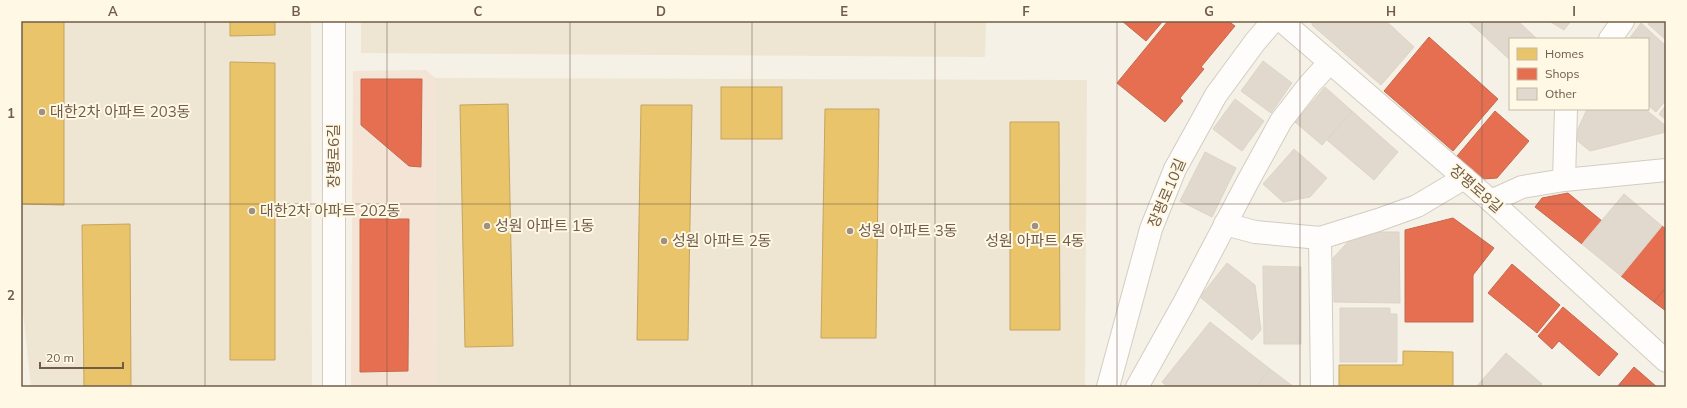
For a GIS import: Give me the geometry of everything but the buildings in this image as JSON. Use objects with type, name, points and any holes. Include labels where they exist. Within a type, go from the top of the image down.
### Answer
[{"type":"street","name":"장평로6길","points":[[334,21],[334,387]]},
{"type":"street","name":"장평로10길","points":[[1108,387],[1151,229],[1175,169],[1216,95],[1254,42],[1273,21]]},
{"type":"street","name":"장평로8길","points":[[1282,21],[1464,178],[1666,361]]},
{"type":"street","points":[[1611,38],[1623,21]]},
{"type":"street","points":[[1137,387],[1184,303],[1281,121],[1309,84],[1330,62]]},
{"type":"street","points":[[1564,180],[1566,110]]},
{"type":"street","points":[[1491,202],[1522,187],[1564,180],[1666,170]]},
{"type":"street","points":[[1225,224],[1255,232],[1320,238],[1417,206],[1464,178]]},
{"type":"street","points":[[1320,238],[1322,387]]},
{"type":"shaded area","points":[[21,21],[311,21],[312,387],[31,387],[21,292]]},
{"type":"shaded area","points":[[361,21],[986,21],[985,57],[361,53]]},
{"type":"shaded area","points":[[426,70],[435,78],[437,387],[351,387],[353,71]]},
{"type":"shaded area","points":[[435,78],[1087,80],[1085,387],[437,387]]},
{"type":"place","name":"대한2차 아파트 203동","points":[[42,112]]},
{"type":"place","name":"대한2차 아파트 202동","points":[[252,211]]},
{"type":"place","name":"성원 아파트 1동","points":[[487,226]]},
{"type":"place","name":"성원 아파트 4동","points":[[1035,226]]},
{"type":"place","name":"성원 아파트 3동","points":[[850,231]]},
{"type":"place","name":"성원 아파트 2동","points":[[664,241]]}]
